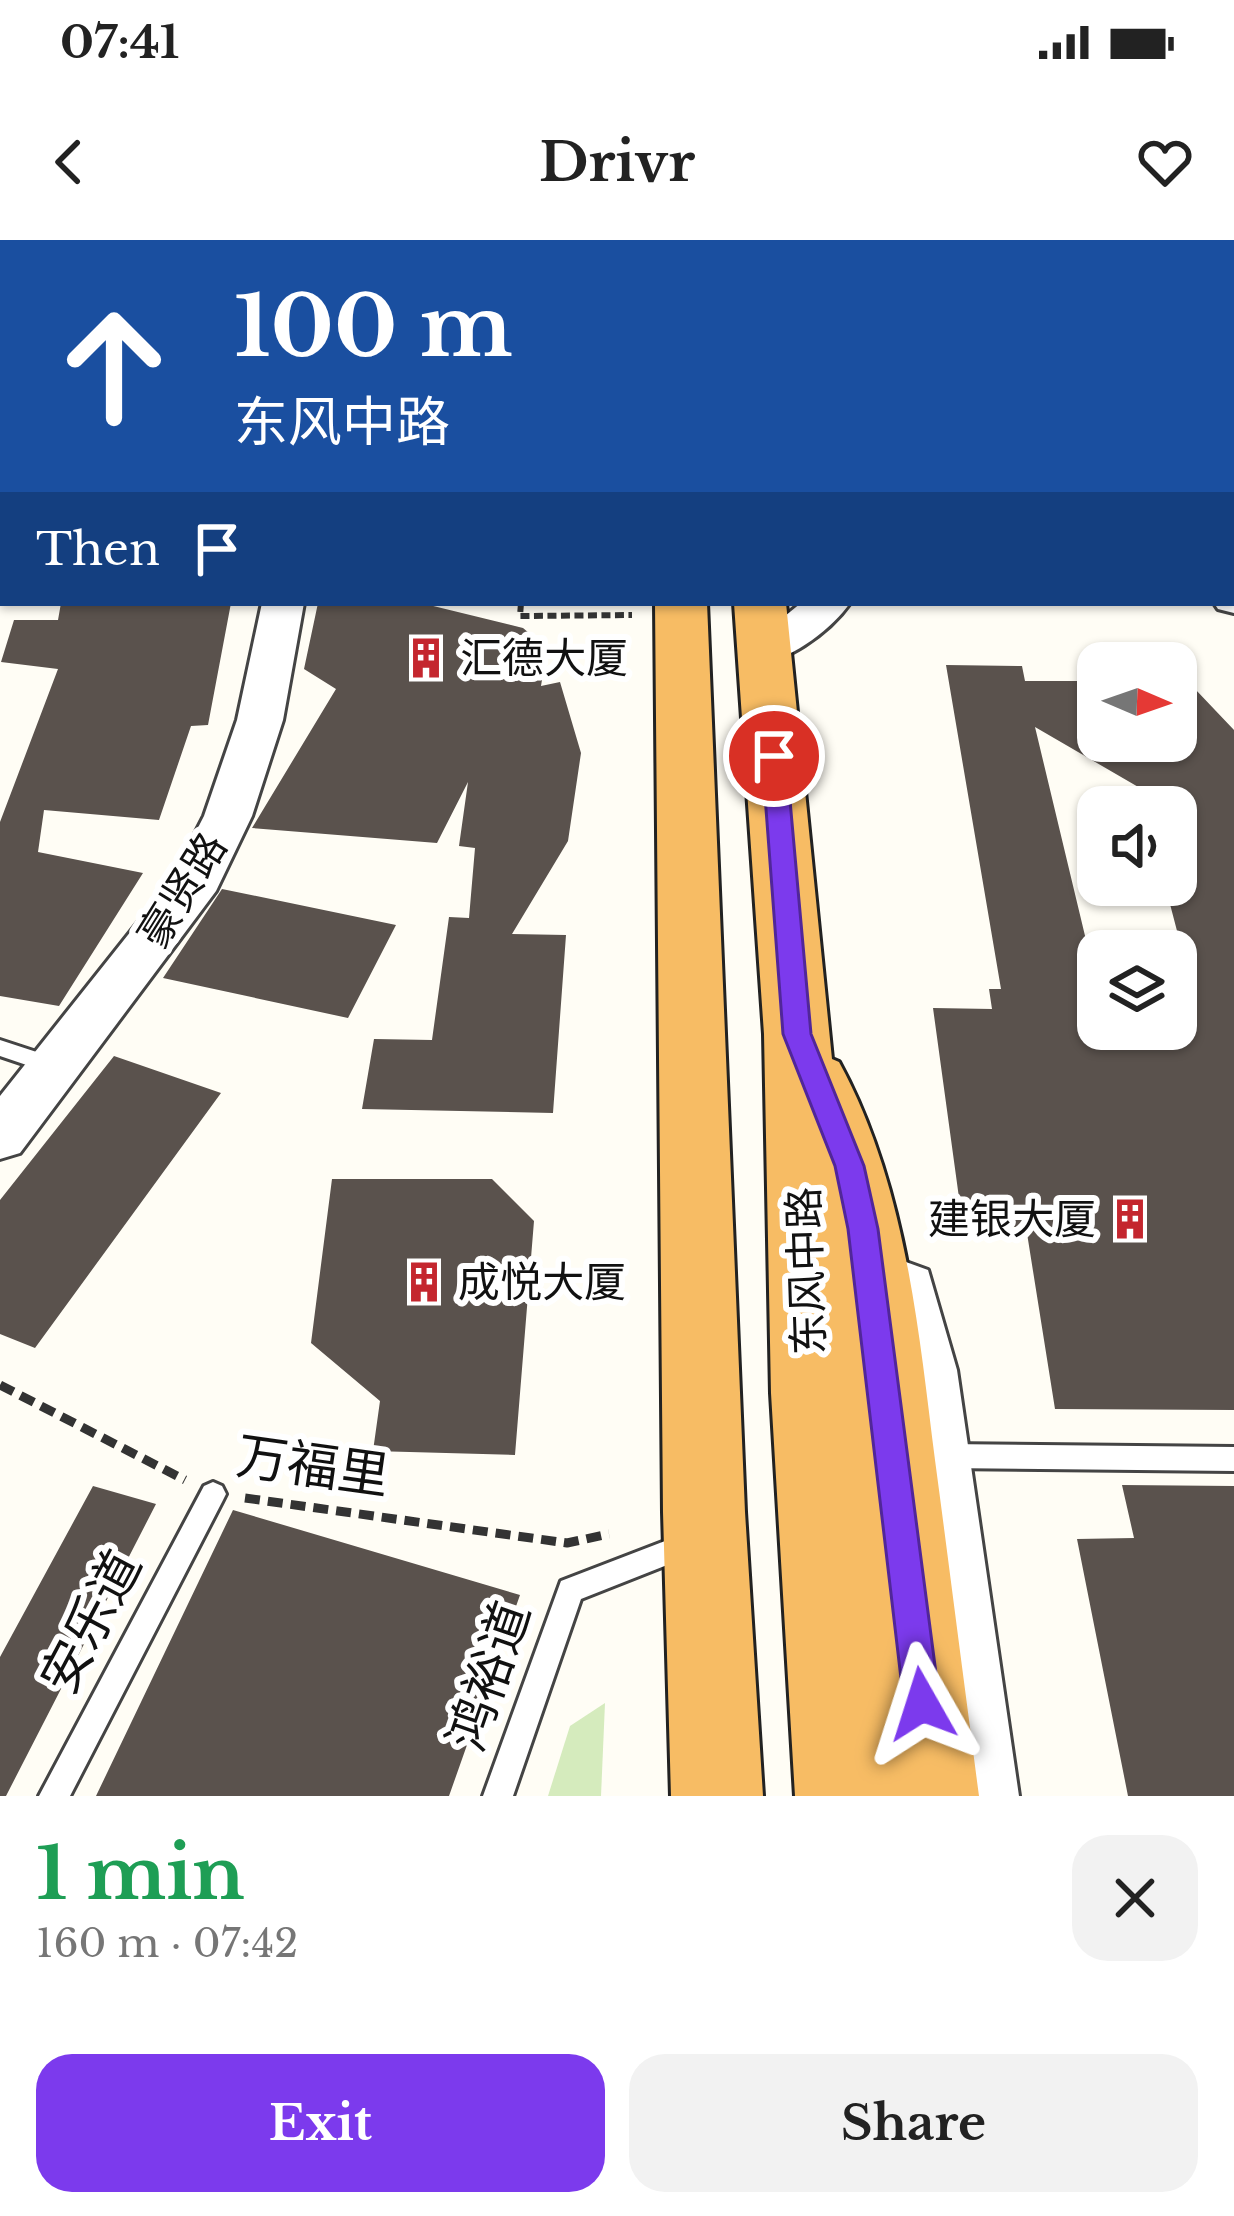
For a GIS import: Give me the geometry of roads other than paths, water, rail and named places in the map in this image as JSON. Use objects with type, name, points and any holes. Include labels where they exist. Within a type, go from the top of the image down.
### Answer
[{"type":"highway","points":[[681,609],[717,1796]]},
{"type":"highway","name":"东风中路","points":[[762,627],[797,1034],[810,1393],[841,1796]]},
{"type":"highway","points":[[797,1034],[849,1166],[886,1380],[933,1796]]},
{"type":"street","name":"豪贤路","points":[[0,1137],[191,891],[219,835],[260,720],[282,606]]},
{"type":"street","points":[[762,627],[821,606]]},
{"type":"street","points":[[797,1034],[861,1155],[886,1215],[925,1370],[982,1796]]},
{"type":"lane","points":[[0,1048],[58,1068]]},
{"type":"lane","points":[[938,1456],[1234,1459]]},
{"type":"lane","name":"安乐道","points":[[54,1796],[213,1494]]},
{"type":"lane","name":"鸿裕道","points":[[498,1796],[571,1590],[706,1537]]},
{"type":"place","name":"汇德大厦","points":[[426,658]]},
{"type":"place","name":"建银大厦","points":[[1130,1219]]},
{"type":"place","name":"成悦大厦","points":[[424,1282]]}]
